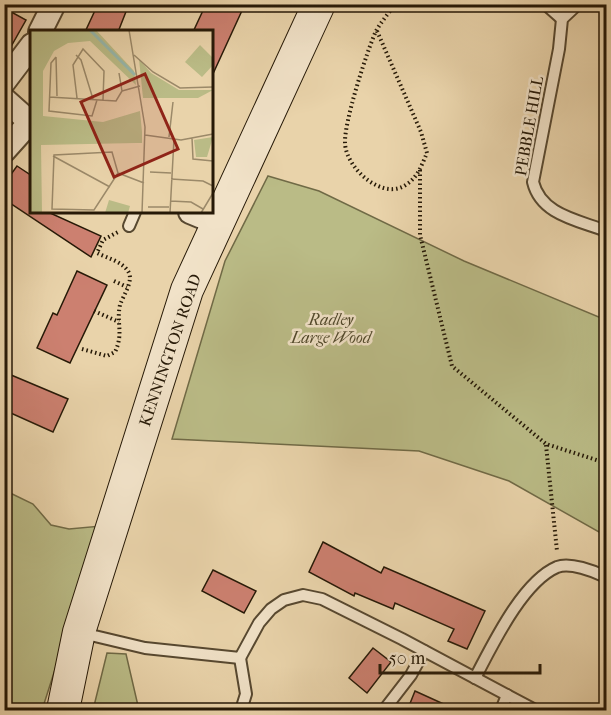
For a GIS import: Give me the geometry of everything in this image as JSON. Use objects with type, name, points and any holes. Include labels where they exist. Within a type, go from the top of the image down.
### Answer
[{"type":"street","points":[[41,30],[54,4]]},
{"type":"street","name":"KENNINGTON ROAD","points":[[63,711],[79,632],[188,290],[319,4]]},
{"type":"street","points":[[4,82],[30,48]]},
{"type":"street","points":[[4,99],[30,122]]},
{"type":"street","points":[[4,151],[30,124]]},
{"type":"street","points":[[192,213],[219,224]]},
{"type":"lane","points":[[545,4],[562,19],[578,4]]},
{"type":"lane","name":"PEBBLE HILL","points":[[562,19],[559,49],[533,182],[542,204],[606,231]]},
{"type":"lane","points":[[129,226],[135,213]]},
{"type":"lane","points":[[475,678],[521,600],[542,576],[559,566],[574,567],[606,577]]},
{"type":"lane","points":[[241,711],[246,694],[240,658],[259,623],[271,609],[284,600],[303,595],[322,599],[535,711]]},
{"type":"lane","points":[[79,632],[145,648],[240,658]]},
{"type":"lane","points":[[384,711],[411,675],[424,651]]},
{"type":"lane","points":[[501,711],[507,695]]},
{"type":"path","points":[[376,31],[421,132],[427,153],[420,170],[406,185],[391,189],[368,181],[351,166],[345,142],[355,93],[376,31],[395,4]]},
{"type":"path","points":[[420,170],[420,235],[452,366],[546,444],[606,463]]},
{"type":"path","points":[[82,349],[107,356],[115,352],[121,338],[120,306],[130,279],[128,271],[118,262],[97,253],[103,240],[129,226]]},
{"type":"path","points":[[114,281],[127,287]]},
{"type":"path","points":[[94,311],[120,322]]},
{"type":"path","points":[[546,444],[559,566]]},
{"type":"green space","name":"Radley Large Wood","points":[[268,176],[319,191],[464,261],[606,320],[606,536],[509,481],[419,451],[172,439],[225,261]]},
{"type":"green space","points":[[4,490],[33,504],[51,525],[69,529],[101,526],[42,710],[5,710]]},
{"type":"green space","points":[[107,653],[126,654],[139,710],[93,710]]},
{"type":"building","points":[[98,4],[129,4],[119,30],[86,30]]},
{"type":"building","points":[[206,4],[245,4],[213,74],[213,30],[194,30]]},
{"type":"building","points":[[4,8],[26,20],[4,59]]},
{"type":"building","points":[[17,166],[30,175],[30,213],[50,213],[101,236],[91,257],[4,199],[4,184]]},
{"type":"building","points":[[77,271],[107,285],[70,363],[37,348],[53,313],[57,315]]},
{"type":"building","points":[[4,372],[68,399],[53,432],[4,410]]},
{"type":"building","points":[[323,542],[381,573],[384,567],[485,611],[467,649],[448,641],[454,629],[395,603],[393,609],[355,593],[354,596],[309,572]]},
{"type":"building","points":[[213,570],[256,591],[244,613],[202,591]]},
{"type":"building","points":[[373,648],[391,662],[367,693],[349,678]]},
{"type":"building","points":[[415,691],[459,711],[407,711]]}]
